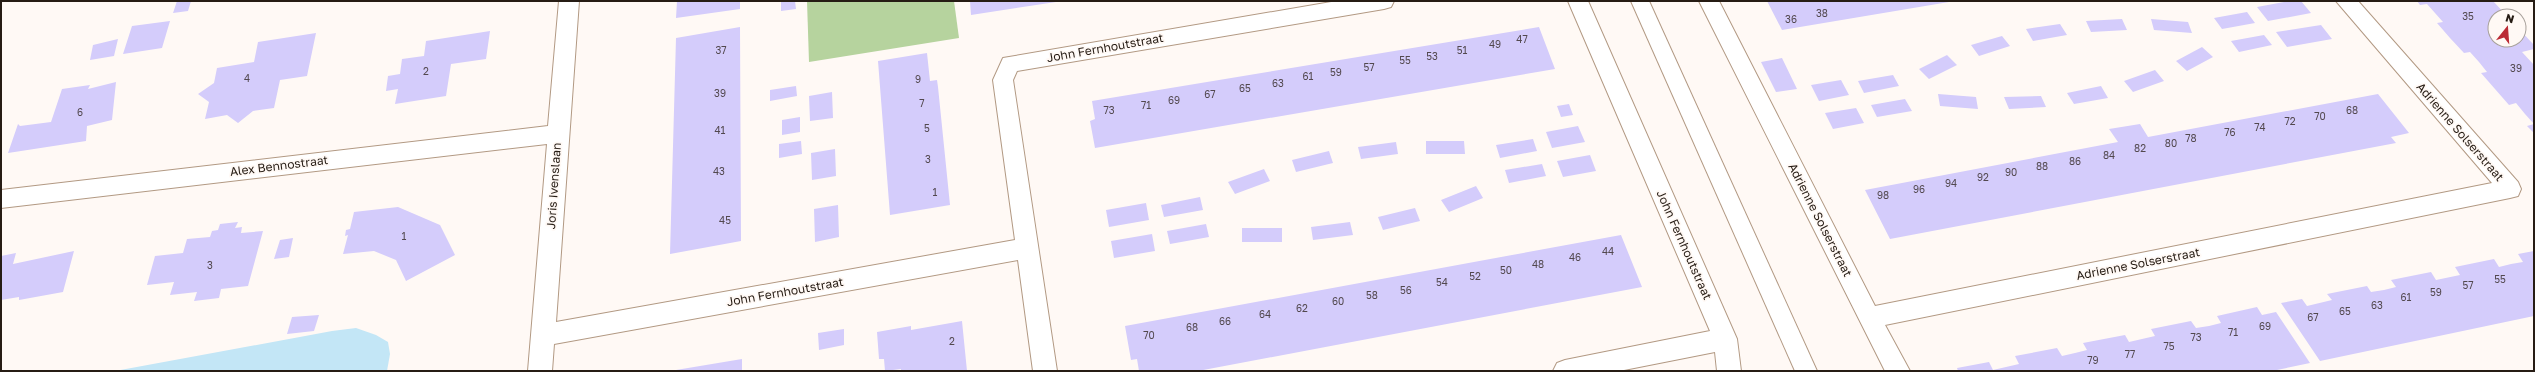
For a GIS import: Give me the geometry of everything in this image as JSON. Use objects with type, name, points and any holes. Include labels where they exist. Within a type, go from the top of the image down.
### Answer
[{"type":"street","name":"Joris Ivenslaan","points":[[540,371],[569,1]]},
{"type":"street","name":"John Fernhoutstraat","points":[[1045,371],[1003,80],[1010,64],[1384,1]]},
{"type":"street","name":"John Fernhoutstraat","points":[[1578,1],[1725,339],[1729,371]]},
{"type":"street","name":"Adrienne Solserstraat","points":[[1709,1],[1869,318],[2510,189],[2346,1]]},
{"type":"street","name":"Alex Bennostraat","points":[[1,199],[558,134]]},
{"type":"street","name":"John Fernhoutstraat","points":[[543,335],[1027,248]]},
{"type":"street","points":[[1869,318],[1898,371]]},
{"type":"street","points":[[1565,371],[1725,339]]},
{"type":"lane","points":[[1640,1],[1768,290],[1806,371]]},
{"type":"green space","points":[[807,1],[954,1],[959,38],[809,62]]},
{"type":"water","points":[[356,328],[376,335],[388,342],[390,354],[387,371],[115,371],[332,331]]},
{"type":"building","points":[[177,1],[191,1],[188,11],[173,13]]},
{"type":"building","points":[[677,1],[740,1],[740,9],[676,18]]},
{"type":"building","points":[[795,1],[796,9],[781,11],[781,2]]},
{"type":"building","points":[[970,1],[1056,1],[1056,2],[971,15]]},
{"type":"building","points":[[1767,1],[1949,1],[1949,2],[1782,30]]},
{"type":"building","points":[[2290,1],[2301,1],[2311,13],[2268,21],[2257,7]]},
{"type":"building","points":[[2417,1],[2493,1],[2500,8],[2487,8],[2487,48],[2527,48],[2527,38],[2534,45],[2534,49],[2522,52],[2534,65],[2534,124],[2516,103],[2509,105],[2481,73],[2487,72],[2479,62],[2470,52],[2464,53],[2437,23],[2443,22],[2427,4],[2420,5]]},
{"type":"building","points":[[2247,12],[2255,23],[2222,29],[2214,18]]},
{"type":"building","points":[[2122,19],[2127,30],[2091,32],[2086,21]]},
{"type":"building","points":[[2151,19],[2188,22],[2192,33],[2154,30]]},
{"type":"building","points":[[170,21],[162,48],[123,54],[132,26]]},
{"type":"building","points":[[2060,24],[2067,35],[2033,41],[2026,29]]},
{"type":"building","points":[[2321,25],[2332,39],[2287,47],[2276,32]]},
{"type":"building","points":[[740,27],[741,241],[670,254],[676,38]]},
{"type":"building","points":[[1539,27],[1555,69],[1095,148],[1090,121],[1095,119],[1092,101]]},
{"type":"building","points":[[490,31],[486,59],[451,64],[446,96],[395,104],[398,89],[386,91],[388,76],[400,74],[402,59],[424,56],[426,41]]},
{"type":"building","points":[[316,33],[307,76],[280,80],[274,108],[253,111],[238,123],[227,115],[205,119],[209,102],[198,94],[214,83],[217,68],[254,62],[258,42]]},
{"type":"building","points":[[2264,35],[2272,45],[2239,52],[2231,41]]},
{"type":"building","points":[[2002,36],[2010,46],[1979,56],[1971,45]]},
{"type":"building","points":[[118,39],[114,56],[90,60],[93,45]]},
{"type":"building","points":[[2202,47],[2213,57],[2187,71],[2176,61]]},
{"type":"building","points":[[927,53],[930,81],[937,80],[950,205],[890,215],[878,61]]},
{"type":"building","points":[[1947,55],[1957,65],[1929,79],[1919,69]]},
{"type":"building","points":[[1782,58],[1797,89],[1776,92],[1761,62]]},
{"type":"building","points":[[2155,70],[2164,81],[2133,92],[2124,81]]},
{"type":"building","points":[[1893,75],[1899,86],[1864,93],[1858,81]]},
{"type":"building","points":[[1841,80],[1849,95],[1819,101],[1811,85]]},
{"type":"building","points":[[116,82],[112,120],[87,126],[86,141],[8,153],[18,124],[20,126],[51,122],[62,89],[90,85],[88,89]]},
{"type":"building","points":[[796,86],[797,96],[770,101],[770,90]]},
{"type":"building","points":[[2101,86],[2108,98],[2074,104],[2067,93]]},
{"type":"building","points":[[832,92],[833,118],[810,121],[809,96]]},
{"type":"building","points":[[1938,94],[1976,97],[1978,109],[1940,106]]},
{"type":"building","points":[[2378,94],[2409,133],[2391,137],[2396,143],[1890,239],[1865,190],[2118,142],[2109,129],[2140,124],[2148,137]]},
{"type":"building","points":[[2041,96],[2046,107],[2009,109],[2004,97]]},
{"type":"building","points":[[1905,99],[1912,111],[1877,117],[1871,105]]},
{"type":"building","points":[[1569,104],[1573,115],[1561,117],[1557,106]]},
{"type":"building","points":[[1856,108],[1864,123],[1833,129],[1825,113]]},
{"type":"building","points":[[800,117],[800,132],[782,135],[782,120]]},
{"type":"building","points":[[2534,124],[2534,133],[2527,126]]},
{"type":"building","points":[[1578,126],[1585,142],[1552,148],[1546,132]]},
{"type":"building","points":[[1533,139],[1537,151],[1500,158],[1496,145]]},
{"type":"building","points":[[801,141],[802,154],[779,158],[779,144]]},
{"type":"building","points":[[1426,141],[1464,141],[1465,154],[1426,154]]},
{"type":"building","points":[[1396,142],[1398,154],[1361,159],[1358,147]]},
{"type":"building","points":[[835,149],[836,176],[812,180],[811,153]]},
{"type":"building","points":[[1329,151],[1333,163],[1296,172],[1292,160]]},
{"type":"building","points":[[1590,155],[1596,171],[1563,177],[1557,161]]},
{"type":"building","points":[[1542,164],[1546,176],[1509,183],[1505,170]]},
{"type":"building","points":[[1264,169],[1270,181],[1235,194],[1228,182]]},
{"type":"building","points":[[1476,186],[1483,198],[1449,212],[1441,200]]},
{"type":"building","points":[[1200,197],[1203,210],[1164,217],[1161,205]]},
{"type":"building","points":[[1146,203],[1149,220],[1109,227],[1106,210]]},
{"type":"building","points":[[838,205],[839,237],[815,242],[814,209]]},
{"type":"building","points":[[398,207],[440,225],[455,255],[406,281],[396,260],[374,251],[343,254],[348,235],[345,236],[346,230],[350,229],[354,212]]},
{"type":"building","points":[[1415,208],[1420,221],[1383,230],[1378,217]]},
{"type":"building","points":[[238,222],[235,228],[242,227],[241,233],[263,231],[248,286],[221,289],[219,298],[194,301],[197,292],[170,295],[174,282],[147,285],[155,256],[183,253],[187,239],[210,237],[212,231],[218,230],[220,224]]},
{"type":"building","points":[[1350,222],[1353,235],[1313,240],[1311,227]]},
{"type":"building","points":[[1206,224],[1209,237],[1170,244],[1167,231]]},
{"type":"building","points":[[1242,228],[1282,228],[1282,242],[1242,242]]},
{"type":"building","points":[[1152,234],[1155,251],[1114,258],[1111,241]]},
{"type":"building","points":[[1621,235],[1642,287],[1198,371],[1139,371],[1137,359],[1131,360],[1125,326]]},
{"type":"building","points":[[293,238],[289,257],[274,259],[280,240]]},
{"type":"building","points":[[74,251],[63,292],[19,300],[19,297],[1,300],[1,256],[16,253],[13,264]]},
{"type":"building","points":[[2534,251],[2534,316],[2320,361],[2281,303],[2302,299],[2307,306],[2332,300],[2327,294],[2367,286],[2371,292],[2384,290],[2396,287],[2391,280],[2431,272],[2436,280],[2460,275],[2455,267],[2494,259],[2499,267],[2523,262],[2518,254]]},
{"type":"building","points":[[2257,307],[2262,315],[2276,312],[2310,363],[2272,371],[1958,371],[1957,368],[1989,362],[1993,370],[2019,364],[2015,356],[2057,348],[2062,356],[2087,350],[2083,343],[2125,335],[2129,342],[2155,336],[2151,329],[2191,321],[2196,328],[2209,326],[2221,323],[2217,316]]},
{"type":"building","points":[[319,315],[314,331],[287,334],[292,317]]},
{"type":"building","points":[[962,321],[967,371],[901,371],[901,369],[885,371],[884,359],[879,359],[877,332],[911,326],[911,330]]},
{"type":"building","points":[[844,329],[844,345],[819,350],[818,333]]},
{"type":"building","points":[[742,359],[742,371],[676,371],[676,370]]}]
